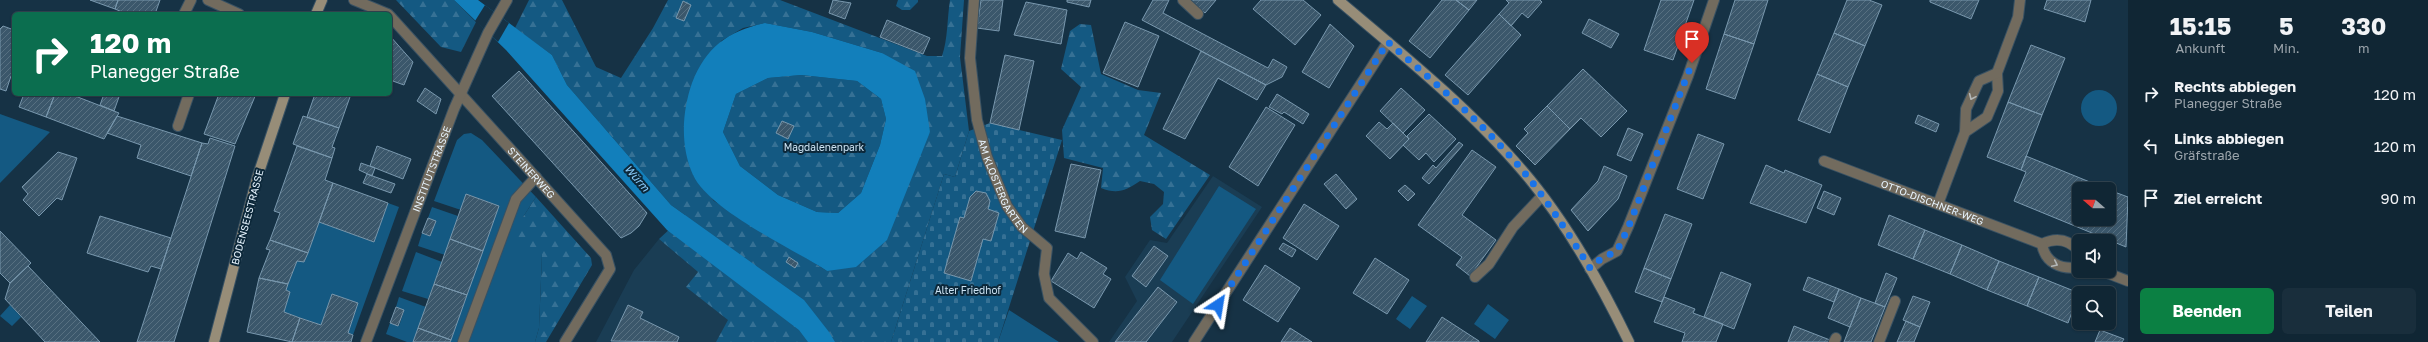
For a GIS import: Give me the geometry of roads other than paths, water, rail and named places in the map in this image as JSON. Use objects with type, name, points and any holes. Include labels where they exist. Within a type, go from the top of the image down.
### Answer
[{"type":"main road","points":[[317,12],[322,0]]},
{"type":"main road","points":[[1338,0],[1388,42],[1487,131],[1524,172],[1542,196],[1590,268],[1629,342]]},
{"type":"main road","name":"BODENSEESTRASSE","points":[[216,342],[256,178],[285,96]]},
{"type":"street","points":[[185,12],[191,0]]},
{"type":"street","points":[[208,0],[235,12]]},
{"type":"street","name":"STEINERWEG","points":[[354,0],[382,12]]},
{"type":"street","name":"INSTITUTSTRASSE","points":[[366,342],[461,92],[488,33],[507,0]]},
{"type":"street","name":"AM KLOSTERGARTEN","points":[[974,0],[970,58],[977,120],[987,157],[1007,206],[1022,227],[1047,248],[1044,274],[1049,298],[1093,342]]},
{"type":"street","points":[[1183,0],[1198,14]]},
{"type":"street","points":[[1590,268],[1602,258],[1617,251],[1628,228],[1686,82],[1714,0]]},
{"type":"street","points":[[1965,132],[1987,117],[1998,91],[1997,74],[2018,17],[2020,0]]},
{"type":"street","name":"STEINERWEG","points":[[392,18],[461,92],[606,255],[610,269],[565,342]]},
{"type":"street","points":[[1194,342],[1388,42]]},
{"type":"street","points":[[1938,204],[1965,132],[1966,109],[1979,81],[1997,74]]},
{"type":"street","points":[[178,126],[188,96]]},
{"type":"street","name":"OTTO-DISCHNER-WEG","points":[[1824,161],[2042,244]]},
{"type":"street","points":[[463,342],[516,199],[536,177]]},
{"type":"street","points":[[1475,277],[1489,264],[1513,226],[1542,196]]},
{"type":"street","points":[[2072,244],[2059,239],[2051,240],[2042,244],[2047,260],[2066,268],[2072,268]]},
{"type":"street","points":[[2116,276],[2128,281]]},
{"type":"street","points":[[1879,342],[1894,301]]},
{"type":"water","name":"Würm","points":[[454,0],[478,0],[552,55],[567,85],[671,205],[804,300],[835,342],[808,342],[799,330],[667,230],[506,50]]},
{"type":"water","points":[[765,23],[812,32],[882,53],[915,71],[925,99],[930,132],[887,240],[856,267],[827,271],[753,228],[734,215],[716,202],[702,189],[693,175],[684,141],[684,117],[692,83],[698,70],[711,50],[729,36],[752,26]],"holes":[[[801,75],[857,81],[881,99],[886,119],[880,145],[861,193],[838,213],[817,212],[778,195],[740,166],[723,132],[736,94],[768,78]]]},
{"type":"park label","name":"Magdalenenpark","points":[[824,147]]},
{"type":"park label","name":"Alter Friedhof","points":[[968,290]]}]
